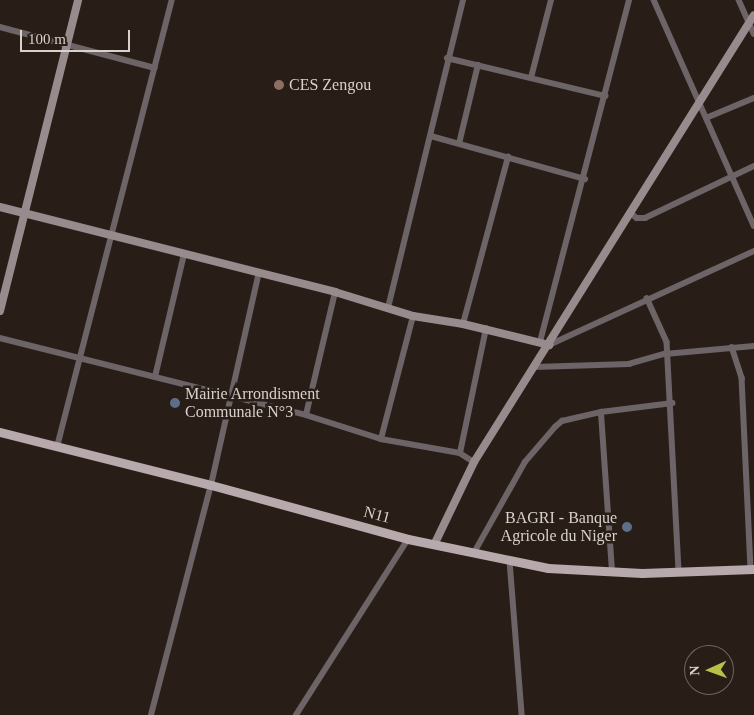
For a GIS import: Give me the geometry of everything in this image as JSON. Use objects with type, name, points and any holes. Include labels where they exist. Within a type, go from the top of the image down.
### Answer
[{"type":"main road","name":"N11","points":[[0,432],[211,485],[408,540],[475,551],[510,561],[556,569],[612,571],[679,572],[753,569]]},
{"type":"street","points":[[0,311],[78,0]]},
{"type":"street","points":[[57,447],[172,0]]},
{"type":"street","points":[[388,308],[431,136],[447,58],[463,0]]},
{"type":"street","points":[[531,78],[551,0]]},
{"type":"street","points":[[540,342],[606,96],[628,0]]},
{"type":"street","points":[[654,0],[697,102],[754,226]]},
{"type":"street","points":[[739,0],[754,34]]},
{"type":"street","points":[[434,543],[474,462],[549,345],[697,102],[754,14]]},
{"type":"street","points":[[0,27],[67,47],[155,68]]},
{"type":"street","points":[[447,58],[606,96]]},
{"type":"street","points":[[459,144],[478,65]]},
{"type":"street","points":[[706,118],[754,98]]},
{"type":"street","points":[[431,136],[584,179]]},
{"type":"street","points":[[463,324],[508,157]]},
{"type":"street","points":[[630,212],[638,218],[645,218],[754,166]]},
{"type":"street","points":[[0,207],[335,292],[413,316],[463,324],[549,345],[647,298],[754,251]]},
{"type":"street","points":[[155,377],[184,254]]},
{"type":"street","points":[[151,715],[211,485],[229,396],[259,272]]},
{"type":"street","points":[[306,415],[335,292]]},
{"type":"street","points":[[647,298],[666,342],[665,354],[672,403],[679,572]]},
{"type":"street","points":[[381,439],[413,316]]},
{"type":"street","points":[[460,453],[486,329]]},
{"type":"street","points":[[0,338],[306,415],[381,439],[460,453],[474,462]]},
{"type":"street","points":[[535,367],[629,364],[665,354],[754,346]]},
{"type":"street","points":[[732,348],[742,378],[753,569]]},
{"type":"street","points":[[475,551],[525,462],[562,421],[601,412],[672,403]]},
{"type":"street","points":[[601,412],[612,571]]},
{"type":"street","points":[[296,715],[408,540]]},
{"type":"street","points":[[510,561],[522,715]]},
{"type":"place","name":"CES Zengou","points":[[279,85]]},
{"type":"place","name":"Mairie Arrondisment Communale N°3","points":[[175,403]]},
{"type":"place","name":"BAGRI - Banque Agricole du Niger","points":[[627,527]]}]
